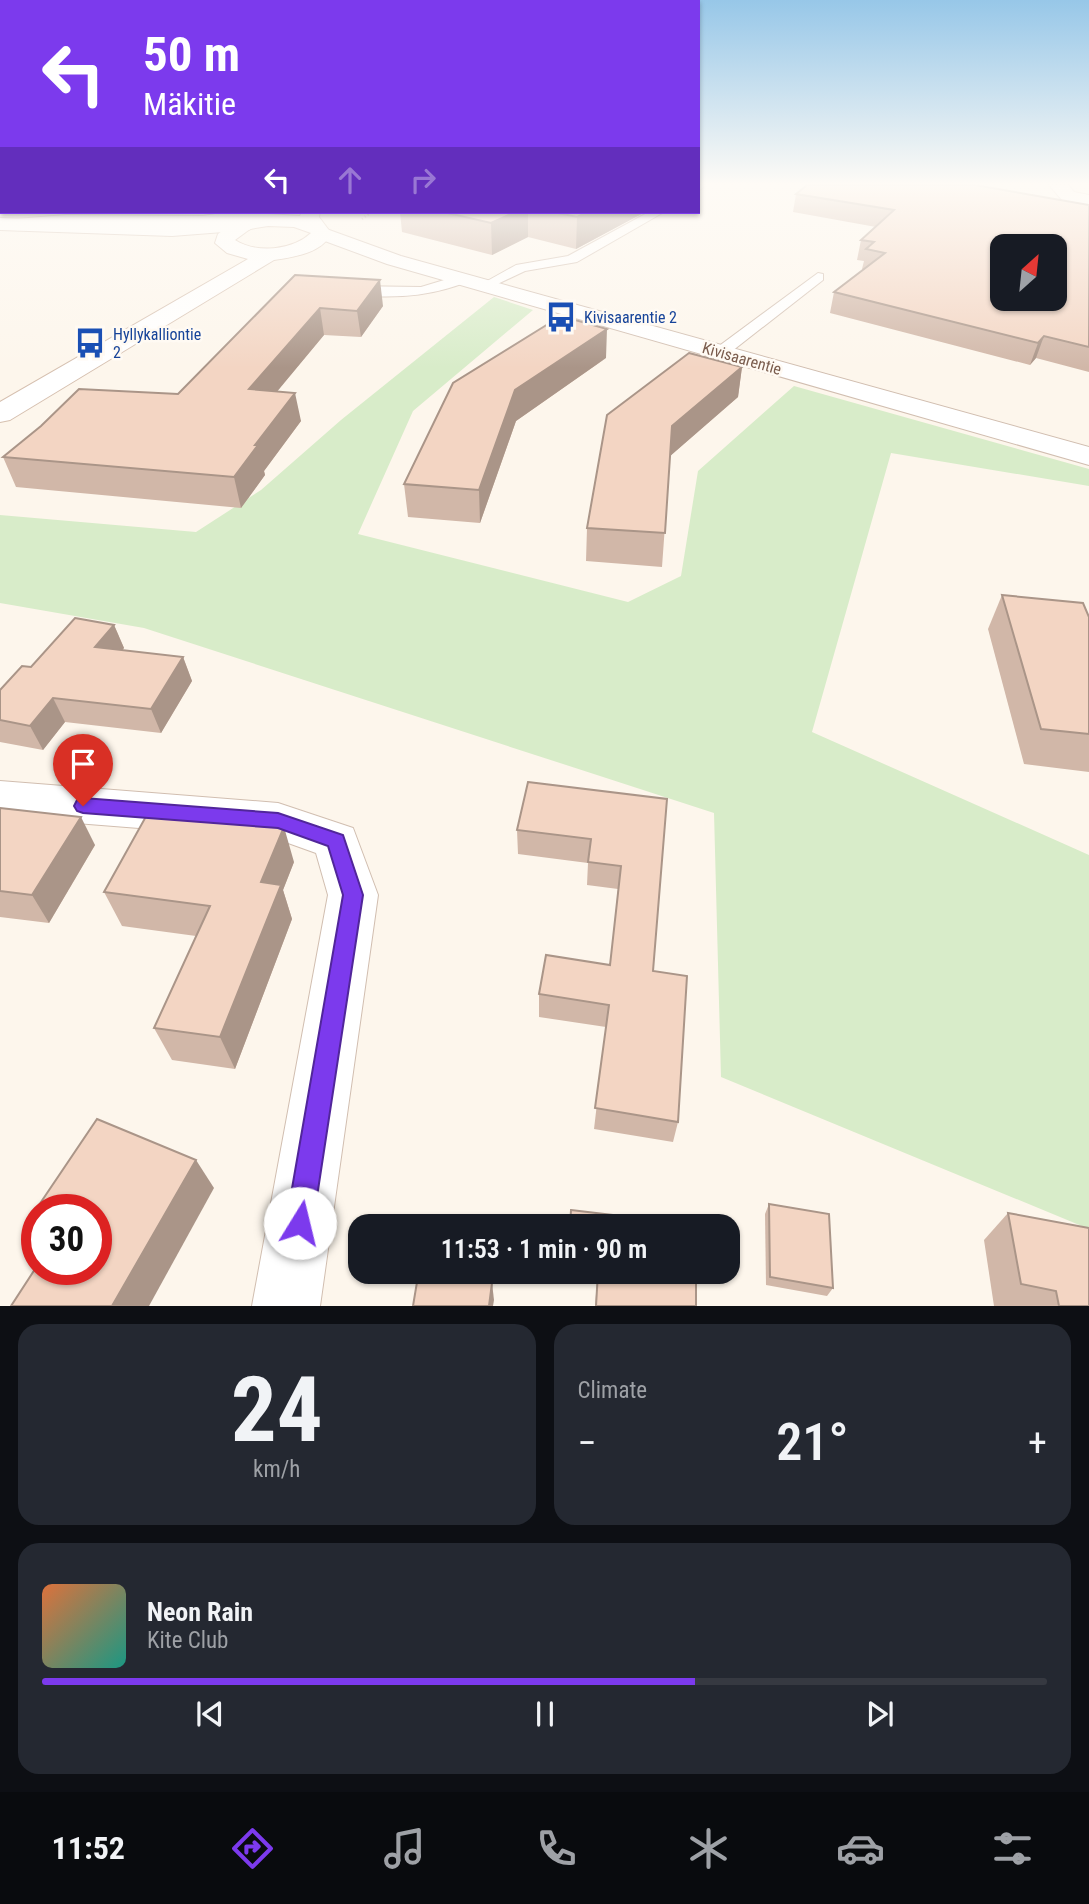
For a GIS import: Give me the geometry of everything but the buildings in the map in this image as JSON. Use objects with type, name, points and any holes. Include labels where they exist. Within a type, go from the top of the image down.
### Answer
[{"type":"street","name":"Kivisaarentie","points":[[229,246],[394,260]]},
{"type":"street","points":[[139,333],[198,288],[229,246]]},
{"type":"street","points":[[0,414],[264,259],[302,246]]},
{"type":"street","name":"Kivisaarentie","points":[[352,246],[1089,456]]},
{"type":"street","points":[[0,799],[278,821],[336,841],[353,895],[286,1306]]},
{"type":"lane","points":[[335,290],[412,294],[475,282],[521,268],[572,259],[596,246]]},
{"type":"lane","points":[[721,352],[818,277]]},
{"type":"green space","points":[[494,297],[533,310],[413,411],[358,534],[628,602],[681,576],[698,471],[794,386],[1089,469],[1089,486],[891,453],[812,732],[1089,855],[1089,1229],[721,1077],[714,813],[144,628],[0,603],[0,515],[196,532],[261,490],[341,420]]},
{"type":"place","name":"Kivisaarentie 2","points":[[561,317]]},
{"type":"place","name":"Hyllykalliontie 2","points":[[90,343]]},
{"type":"route","points":[[83,806],[278,821],[336,841],[353,895],[300,1223]]}]
